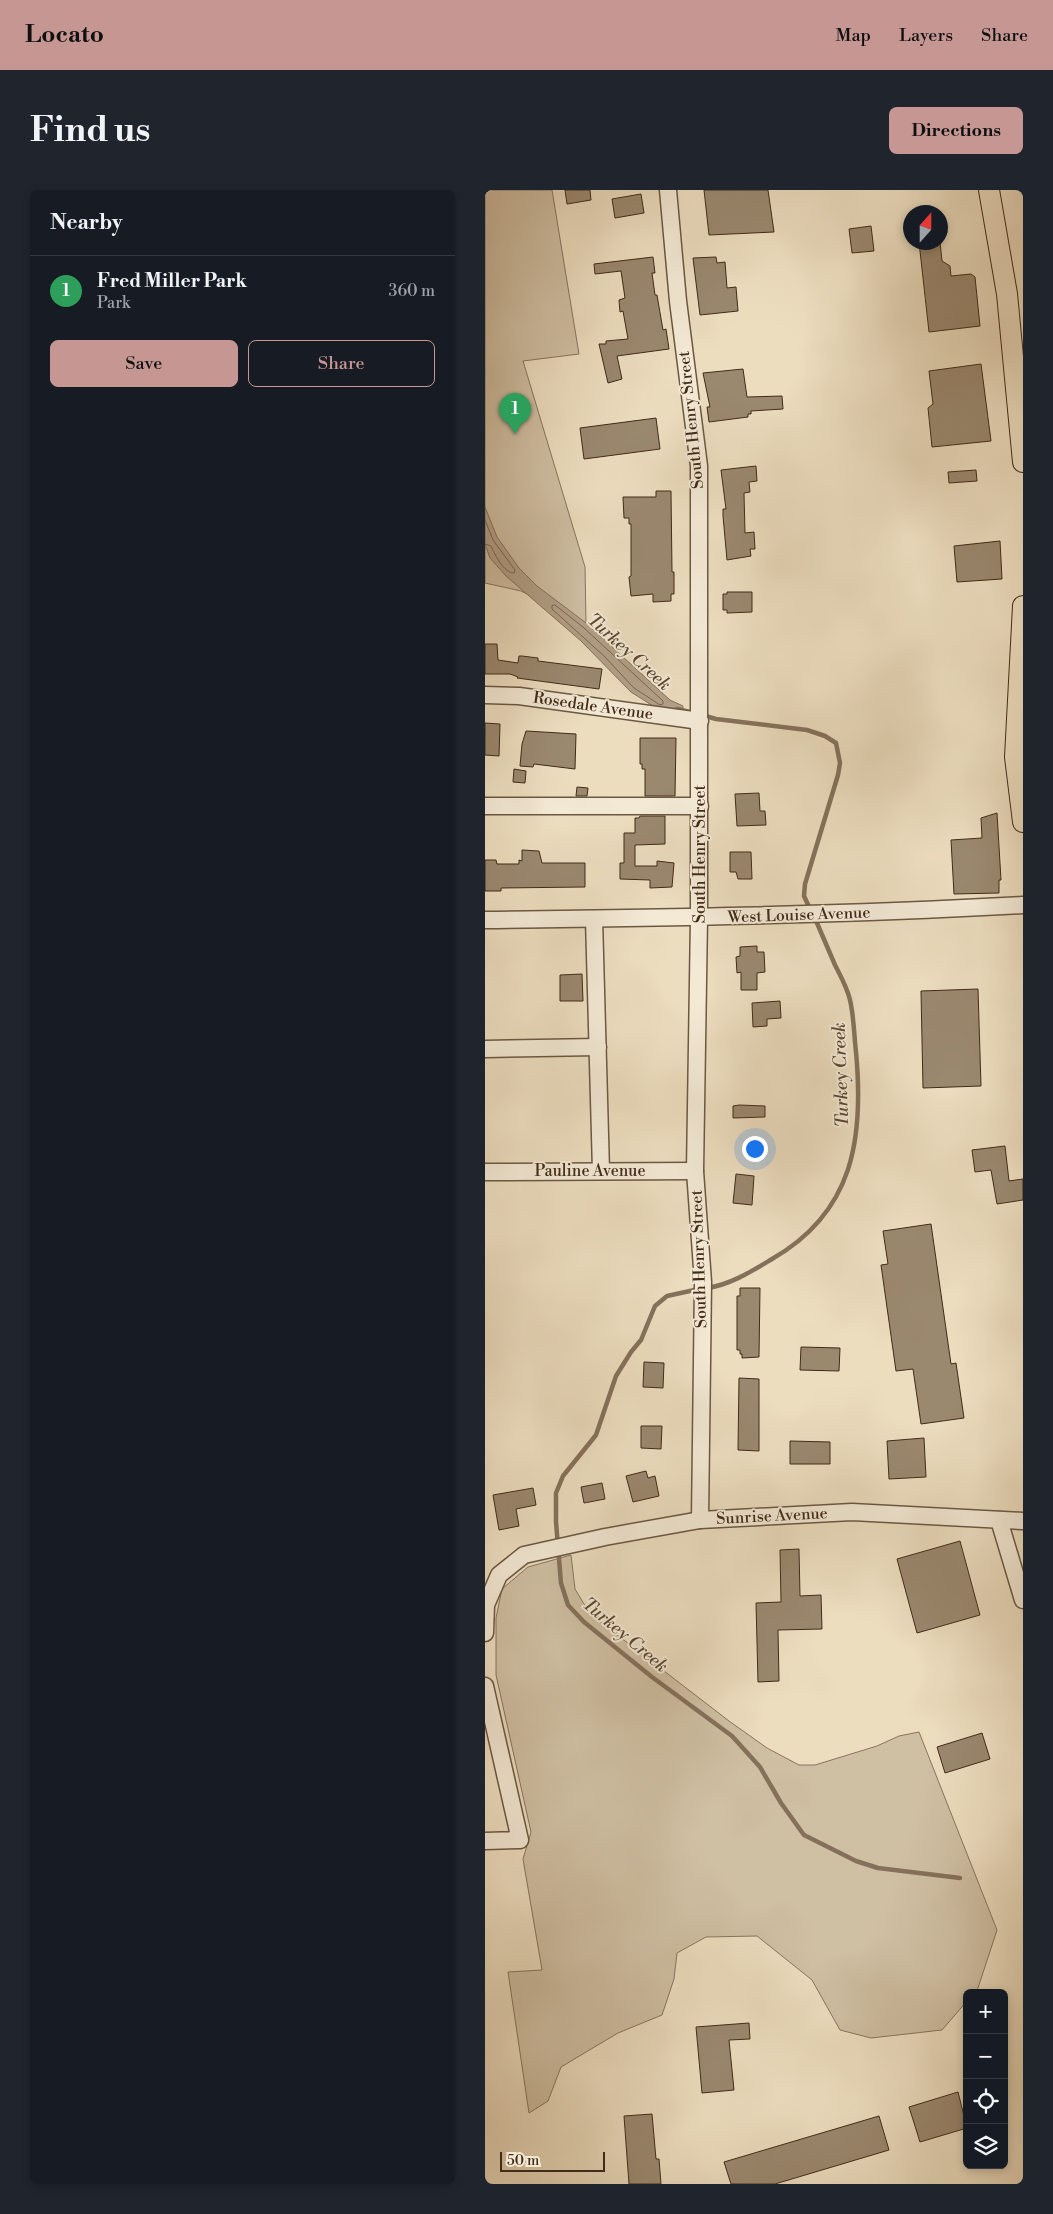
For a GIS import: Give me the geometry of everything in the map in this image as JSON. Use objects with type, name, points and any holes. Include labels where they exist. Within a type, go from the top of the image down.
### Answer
[{"type":"main road","points":[[989,190],[1007,294],[1023,462]]},
{"type":"main road","points":[[1023,606],[1015,757],[1023,822]]},
{"type":"street","name":"South Henry Street","points":[[668,190],[677,302],[699,466],[700,806],[695,1171],[703,1282],[700,1520]]},
{"type":"street","name":"Rosedale Avenue","points":[[485,695],[519,696],[700,721]]},
{"type":"street","points":[[485,806],[700,806]]},
{"type":"street","name":"West Louise Avenue","points":[[485,920],[699,918],[878,913],[1023,906]]},
{"type":"street","points":[[594,919],[601,1171]]},
{"type":"street","points":[[485,1048],[598,1047]]},
{"type":"street","name":"Pauline Avenue","points":[[485,1172],[695,1171]]},
{"type":"street","name":"Sunrise Avenue","points":[[485,1632],[486,1605],[499,1575],[523,1555],[605,1537],[700,1520],[852,1512],[1023,1521]]},
{"type":"street","points":[[999,1520],[1023,1600]]},
{"type":"street","points":[[485,1686],[520,1840],[485,1841]]},
{"type":"shaded area","points":[[485,190],[552,190],[579,354],[523,361],[585,567],[586,623],[521,591],[485,583]]},
{"type":"shaded area","points":[[571,1555],[575,1589],[590,1614],[729,1721],[767,1748],[799,1765],[815,1765],[877,1746],[899,1736],[919,1732],[997,1930],[978,1988],[963,1989],[963,2006],[942,2030],[871,2038],[840,2030],[812,1980],[757,1936],[706,1937],[677,1953],[674,1979],[662,2015],[618,2033],[561,2067],[548,2101],[529,2113],[508,1972],[542,1970],[523,1859],[531,1832],[496,1675],[496,1618],[502,1589],[528,1567]]},
{"type":"water","name":"Turkey Creek","points":[[485,507],[497,537],[519,568],[537,586],[586,623],[670,700],[683,706],[683,714],[661,711],[631,692],[581,641],[506,576],[490,558],[485,544]]},
{"type":"building","points":[[565,190],[590,190],[591,200],[567,204]]},
{"type":"building","points":[[704,190],[768,190],[774,232],[709,235]]},
{"type":"building","points":[[641,194],[644,213],[615,218],[612,199]]},
{"type":"building","points":[[871,226],[874,251],[852,253],[849,229]]},
{"type":"building","points":[[920,250],[941,250],[942,261],[950,266],[951,276],[971,274],[975,277],[980,326],[929,332]]},
{"type":"building","points":[[653,257],[655,273],[652,273],[655,295],[657,295],[663,330],[666,329],[669,349],[617,356],[622,379],[608,383],[599,344],[606,344],[606,341],[628,339],[623,311],[620,312],[619,300],[625,298],[621,271],[595,274],[594,264]]},
{"type":"building","points":[[716,257],[717,263],[725,262],[727,288],[736,287],[738,311],[700,315],[693,258]]},
{"type":"building","points":[[981,364],[991,441],[932,447],[928,408],[933,404],[929,371]]},
{"type":"building","points":[[743,369],[747,397],[782,396],[783,409],[751,411],[748,417],[709,422],[707,407],[710,407],[703,373]]},
{"type":"building","points":[[656,418],[660,449],[584,459],[580,428]]},
{"type":"building","points":[[756,466],[757,481],[749,482],[750,492],[744,493],[745,533],[754,532],[755,549],[750,549],[751,556],[727,560],[723,516],[723,509],[726,509],[721,470]]},
{"type":"building","points":[[976,470],[977,481],[949,483],[948,472]]},
{"type":"building","points":[[656,491],[671,491],[674,594],[671,594],[671,601],[653,602],[653,594],[631,596],[629,577],[631,576],[631,524],[629,524],[629,518],[624,518],[623,497],[656,497]]},
{"type":"building","points":[[1000,541],[1002,579],[957,582],[954,546]]},
{"type":"building","points":[[727,592],[752,592],[752,612],[727,613],[727,610],[723,610],[723,594],[727,594]]},
{"type":"building","points":[[485,644],[497,644],[498,660],[518,663],[519,656],[522,656],[538,658],[538,661],[602,669],[599,689],[517,678],[510,674],[485,674]]},
{"type":"building","points":[[485,723],[500,724],[499,756],[485,755]]},
{"type":"building","points":[[526,731],[576,734],[575,769],[534,764],[533,767],[520,766],[522,744]]},
{"type":"building","points":[[640,738],[676,738],[675,796],[645,796],[645,769],[642,769],[642,764],[640,764]]},
{"type":"building","points":[[514,769],[526,771],[525,783],[513,782]]},
{"type":"building","points":[[577,787],[588,788],[587,796],[576,796]]},
{"type":"building","points":[[759,793],[760,811],[765,811],[766,825],[737,826],[735,794]]},
{"type":"building","points":[[997,813],[1001,880],[999,880],[999,893],[954,894],[951,840],[982,838],[981,818]]},
{"type":"building","points":[[640,816],[665,816],[665,844],[635,845],[635,866],[657,866],[657,861],[674,863],[672,887],[650,888],[650,880],[620,879],[620,863],[624,863],[624,833],[635,833],[635,818]]},
{"type":"building","points":[[522,850],[539,851],[542,863],[585,863],[585,887],[501,888],[501,891],[485,891],[485,860],[496,860],[497,864],[519,864],[519,860],[522,861]]},
{"type":"building","points":[[730,852],[751,852],[752,879],[738,879],[736,872],[730,872]]},
{"type":"building","points":[[757,946],[757,952],[764,952],[765,972],[757,973],[757,990],[741,990],[741,972],[737,973],[736,957],[740,956],[740,947]]},
{"type":"building","points":[[582,974],[583,1001],[560,1001],[560,975]]},
{"type":"building","points":[[978,989],[981,1086],[923,1088],[921,991]]},
{"type":"building","points":[[780,1001],[781,1018],[767,1019],[767,1026],[753,1027],[752,1003]]},
{"type":"building","points":[[733,1106],[765,1106],[765,1117],[733,1118]]},
{"type":"building","points":[[1005,1146],[1009,1181],[1023,1179],[1023,1200],[997,1204],[991,1170],[975,1172],[972,1150]]},
{"type":"building","points":[[736,1174],[754,1176],[752,1205],[733,1203]]},
{"type":"building","points":[[931,1224],[951,1364],[956,1363],[964,1418],[921,1424],[913,1369],[896,1371],[881,1265],[888,1264],[883,1231]]},
{"type":"building","points":[[740,1288],[760,1288],[759,1357],[742,1358],[740,1350],[737,1350],[737,1296],[740,1296]]},
{"type":"building","points":[[801,1347],[840,1348],[839,1371],[800,1370]]},
{"type":"building","points":[[644,1362],[664,1363],[663,1388],[643,1387]]},
{"type":"building","points":[[739,1378],[759,1379],[759,1451],[738,1450]]},
{"type":"building","points":[[641,1426],[662,1426],[661,1449],[641,1448]]},
{"type":"building","points":[[924,1438],[926,1477],[889,1479],[887,1441]]},
{"type":"building","points":[[790,1441],[830,1442],[830,1464],[790,1464]]},
{"type":"building","points":[[646,1471],[648,1478],[655,1476],[659,1496],[633,1502],[626,1476]]},
{"type":"building","points":[[602,1483],[605,1499],[584,1503],[581,1487]]},
{"type":"building","points":[[533,1488],[536,1505],[516,1509],[519,1526],[499,1530],[493,1495]]},
{"type":"building","points":[[960,1541],[980,1615],[917,1633],[897,1559]]},
{"type":"building","points":[[799,1549],[800,1596],[821,1595],[822,1629],[778,1630],[779,1681],[758,1682],[756,1603],[781,1602],[780,1550]]},
{"type":"building","points":[[982,1733],[990,1759],[945,1773],[937,1747]]},
{"type":"building","points":[[749,2023],[750,2039],[729,2040],[734,2090],[702,2093],[696,2027]]},
{"type":"building","points":[[958,2092],[963,2112],[963,2129],[920,2142],[909,2107]]},
{"type":"building","points":[[652,2114],[656,2159],[659,2159],[661,2184],[629,2184],[624,2116]]},
{"type":"building","points":[[879,2116],[889,2150],[775,2184],[731,2184],[724,2162]]},
{"type":"waterway","name":"Turkey Creek","points":[[677,709],[694,713]]},
{"type":"waterway","name":"Turkey Creek","points":[[702,715],[716,719],[807,730],[825,736],[836,743],[840,763],[838,775],[805,884],[804,896],[810,909]]},
{"type":"waterway","name":"Turkey Creek","points":[[707,1288],[741,1277],[799,1240],[821,1219],[837,1196],[848,1170],[855,1143],[858,1114],[858,1084],[852,1013],[846,986],[814,916]]},
{"type":"waterway","name":"Turkey Creek","points":[[699,1289],[667,1296],[655,1306],[641,1340],[616,1376],[596,1435],[563,1476],[556,1493],[556,1522],[561,1583],[568,1605],[584,1622],[652,1677],[732,1736],[760,1767],[781,1803],[804,1835],[856,1861],[878,1868],[960,1878]]},
{"type":"place","name":"Fred Miller Park","points":[[515,434]]}]
